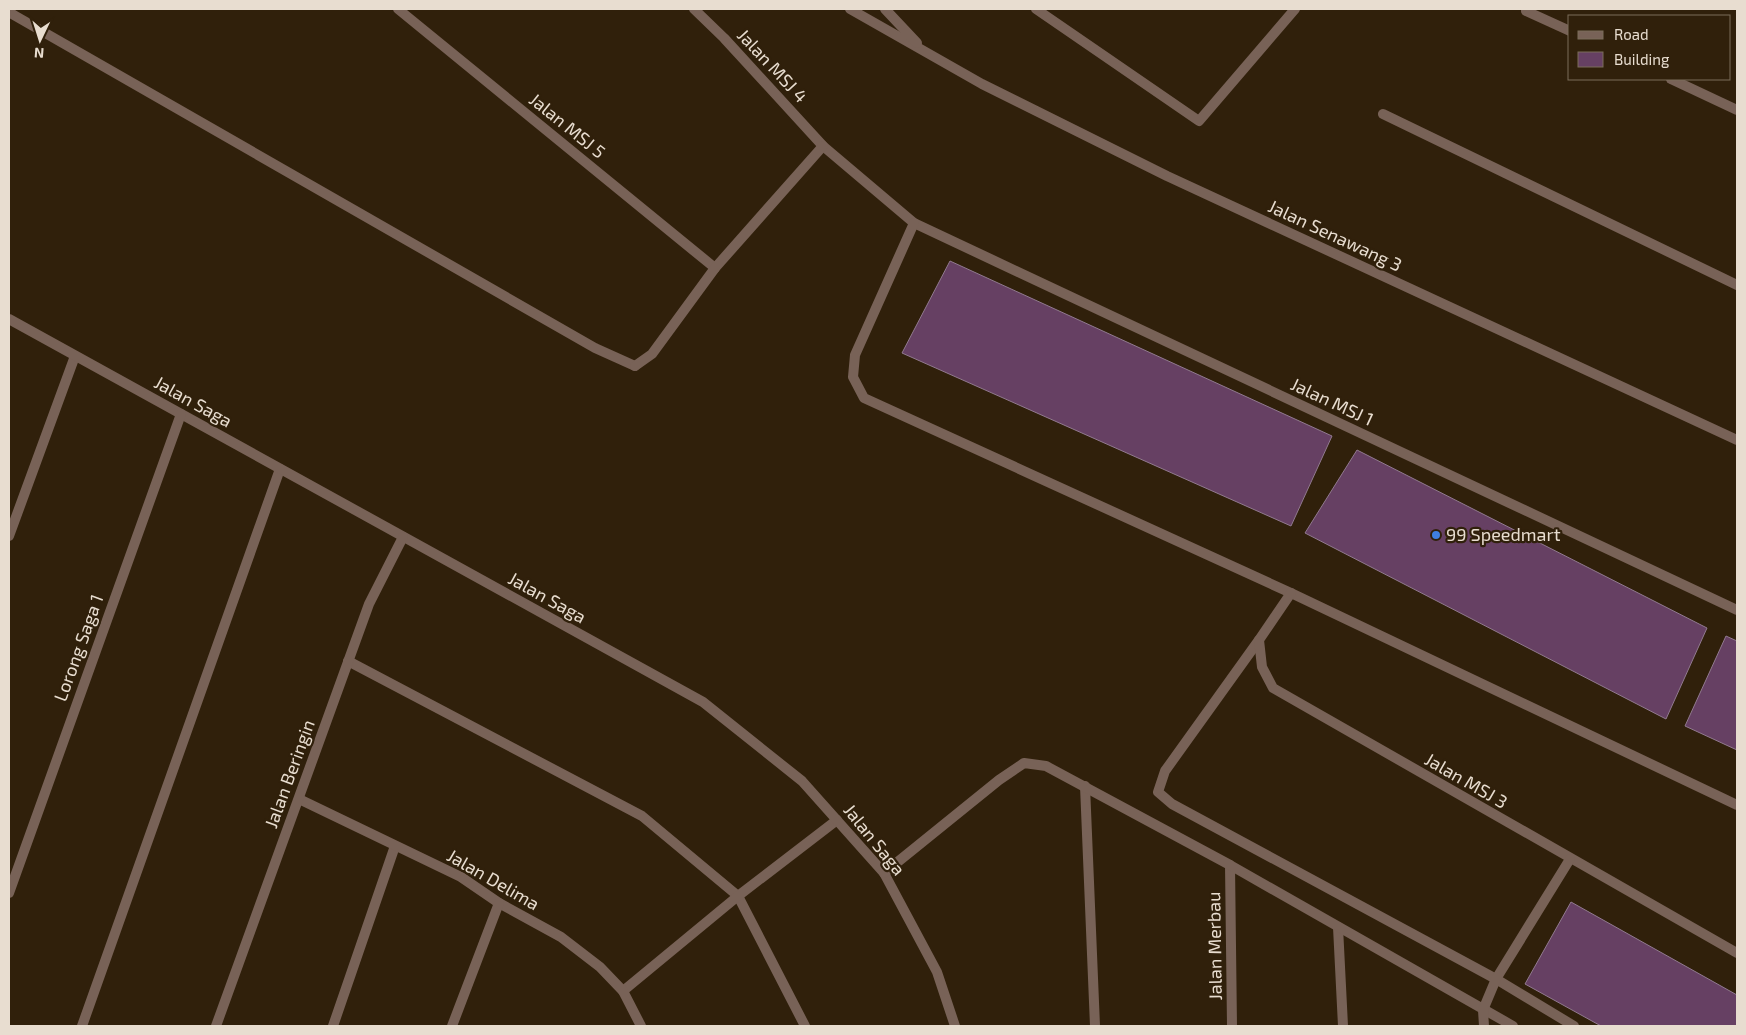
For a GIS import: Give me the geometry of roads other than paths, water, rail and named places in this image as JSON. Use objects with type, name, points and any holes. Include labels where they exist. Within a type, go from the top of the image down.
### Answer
[{"type":"street","points":[[9,9],[12,14],[587,344],[635,366],[652,354],[715,268],[823,146]]},
{"type":"street","name":"Jalan MSJ 5","points":[[398,9],[715,268]]},
{"type":"street","name":"Jalan MSJ 4","points":[[694,9],[724,38],[823,146],[914,223]]},
{"type":"street","name":"Jalan Senawang 3","points":[[850,9],[982,84],[1167,176],[1737,440]]},
{"type":"street","name":"Jalan Senawang 3","points":[[885,9],[924,51]]},
{"type":"street","points":[[1036,9],[1199,121],[1295,9]]},
{"type":"street","points":[[1526,11],[1568,30]]},
{"type":"street","points":[[1673,80],[1737,110]]},
{"type":"street","points":[[1383,114],[1737,285]]},
{"type":"street","points":[[914,223],[855,355],[853,377],[864,398],[1291,593],[1737,805]]},
{"type":"street","name":"Jalan MSJ 1","points":[[914,223],[1737,610]]},
{"type":"street","name":"Jalan Saga","points":[[9,320],[703,702],[802,781],[884,872],[937,972],[955,1026]]},
{"type":"street","points":[[9,536],[75,356]]},
{"type":"street","name":"Lorong Saga 1","points":[[9,893],[180,414]]},
{"type":"street","points":[[82,1026],[280,469]]},
{"type":"street","name":"Jalan Beringin","points":[[216,1026],[369,604],[403,537]]},
{"type":"street","points":[[1291,593],[1165,772],[1158,792],[1172,804],[1496,979],[1574,1026]]},
{"type":"street","name":"Jalan MSJ 3","points":[[1259,640],[1262,667],[1273,688],[1737,953]]},
{"type":"street","points":[[348,662],[642,816],[738,896],[805,1026]]},
{"type":"street","points":[[884,872],[998,780],[1024,764],[1046,766],[1230,865],[1513,1026]]},
{"type":"street","points":[[1085,786],[1095,1026]]},
{"type":"street","name":"Jalan Delima","points":[[298,799],[461,877],[499,903],[561,936],[600,967],[623,991],[641,1026]]},
{"type":"street","points":[[623,991],[738,896],[837,820]]},
{"type":"street","points":[[333,1026],[395,846]]},
{"type":"street","points":[[1484,1026],[1484,1010],[1496,979],[1570,859]]},
{"type":"street","name":"Jalan Merbau","points":[[1230,865],[1232,1026]]},
{"type":"street","points":[[452,1026],[499,903]]},
{"type":"street","points":[[1338,927],[1343,1026]]},
{"type":"place","name":"99 Speedmart","points":[[1436,535]]}]
